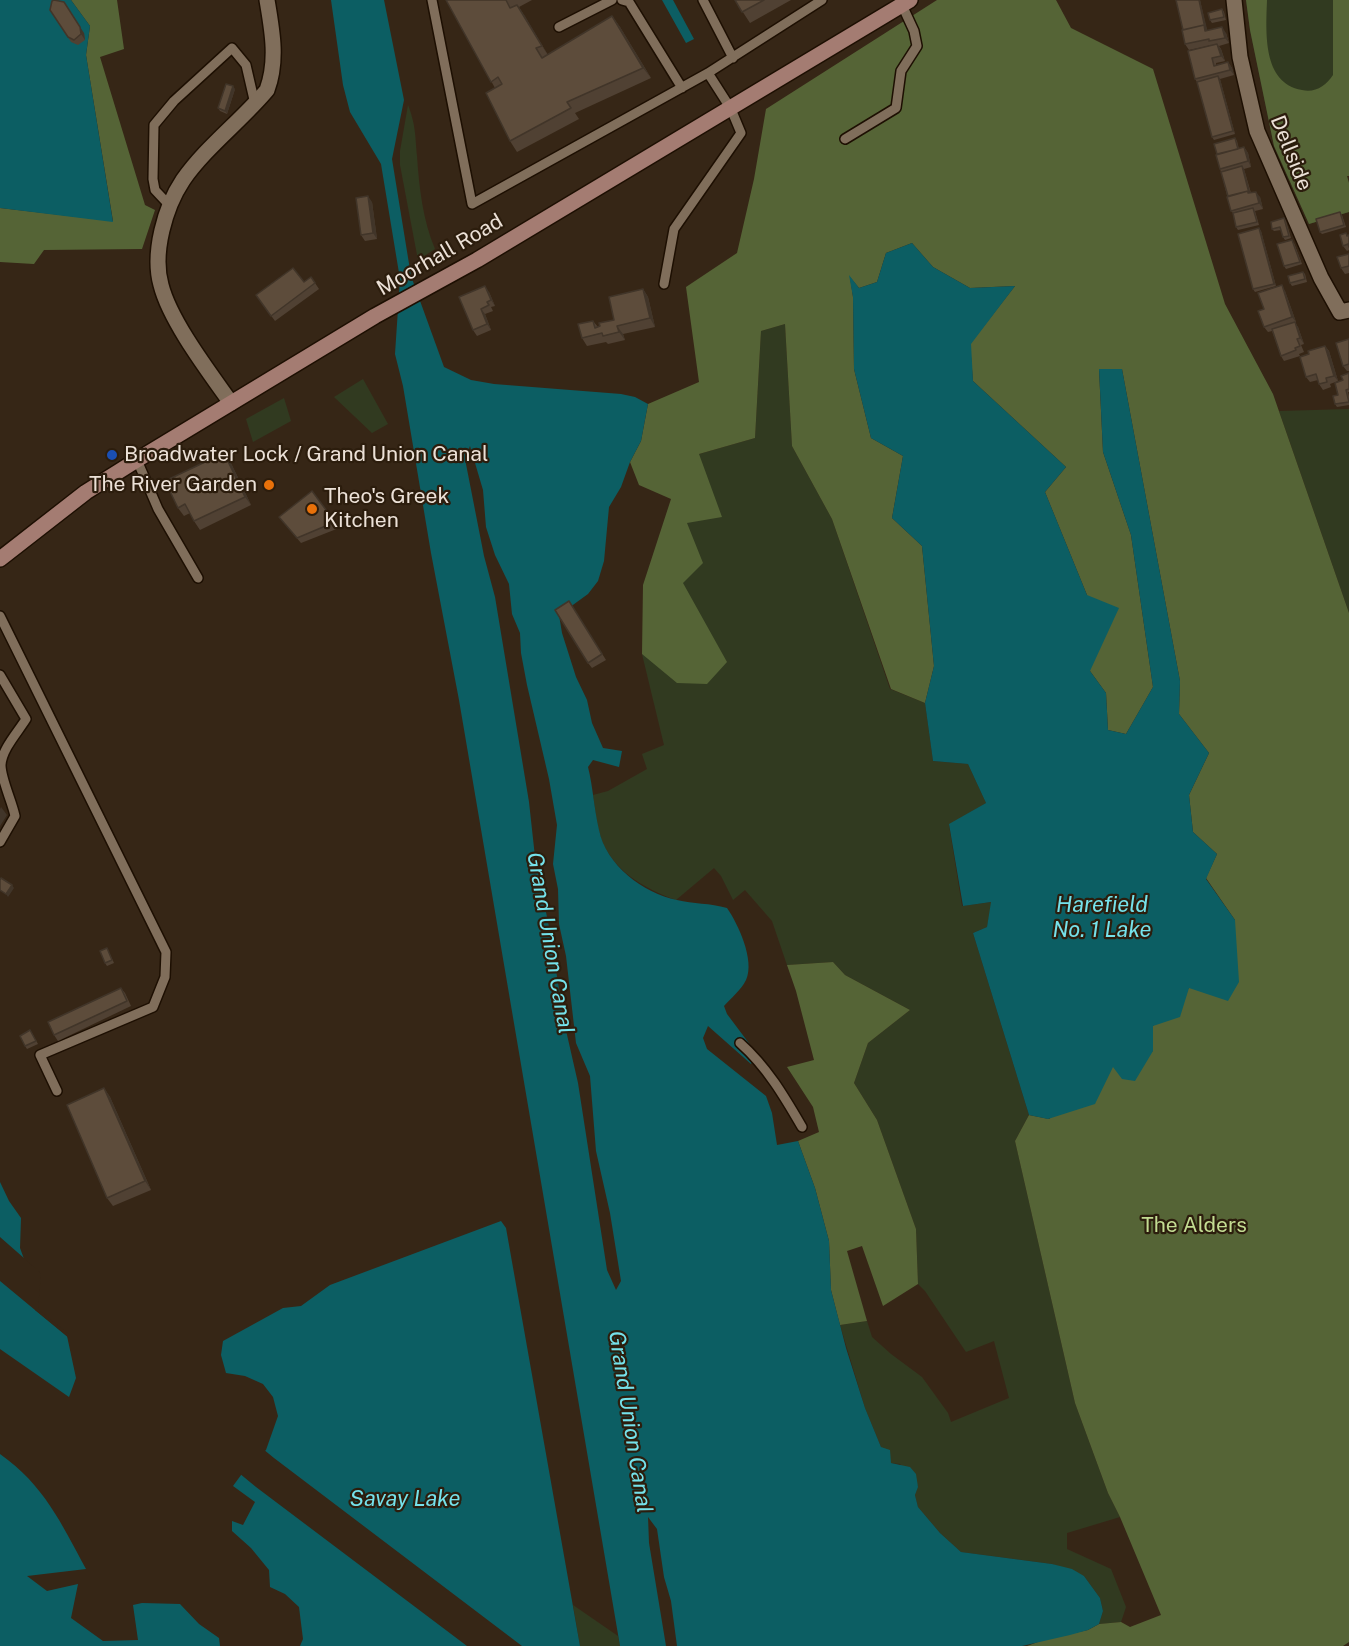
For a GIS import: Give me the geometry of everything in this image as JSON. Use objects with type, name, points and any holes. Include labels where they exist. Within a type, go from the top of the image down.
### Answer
[{"type":"street","points":[[231,403],[168,306],[160,284],[159,251],[162,227],[183,181],[197,163],[267,90],[272,75],[273,44],[267,0]]},
{"type":"street","name":"Dellside","points":[[1234,0],[1240,57],[1257,131],[1321,278],[1344,311]]},
{"type":"street","name":"Moorhall Road","points":[[0,559],[86,492],[137,460],[375,316],[446,278],[906,3]]},
{"type":"lane","points":[[432,0],[471,204],[708,73],[822,0]]},
{"type":"lane","points":[[559,27],[610,0]]},
{"type":"lane","points":[[622,0],[629,2],[682,88]]},
{"type":"lane","points":[[703,0],[733,58]]},
{"type":"lane","points":[[845,139],[896,108],[902,71],[917,46],[906,3]]},
{"type":"lane","points":[[170,206],[155,190],[153,179],[154,125],[174,101],[232,48],[246,65],[255,104]]},
{"type":"lane","points":[[664,284],[674,229],[741,133],[730,109],[708,73]]},
{"type":"lane","points":[[137,460],[158,509],[198,578]]},
{"type":"lane","points":[[0,616],[166,952],[165,977],[153,1007],[40,1055],[57,1091]]},
{"type":"lane","points":[[0,675],[26,719],[4,754],[1,763],[15,816],[0,842]]},
{"type":"lane","points":[[740,1043],[776,1083],[802,1126]]},
{"type":"green space","points":[[71,0],[117,0],[124,49],[100,57],[145,205],[155,210],[142,249],[44,250],[34,264],[0,262],[0,208],[113,221],[86,55],[90,26]]},
{"type":"green space","name":"The Alders","points":[[937,0],[1056,0],[1071,28],[1153,69],[1225,304],[1273,394],[1349,613],[1349,1642],[1343,1646],[1027,1646],[1046,1639],[1088,1630],[1099,1624],[1121,1622],[1130,1627],[1161,1615],[1108,1493],[1075,1403],[1015,1141],[1029,1115],[1049,1119],[1113,1066],[1153,1051],[1153,1026],[1189,988],[1235,920],[1206,878],[1217,854],[1193,832],[1189,795],[1209,753],[1179,714],[1180,681],[1122,369],[1099,370],[1103,452],[1131,535],[1153,687],[1126,734],[1108,730],[1106,693],[1090,671],[1087,595],[1045,492],[1066,467],[973,381],[970,344],[1015,286],[970,288],[933,267],[912,243],[886,253],[877,282],[859,288],[850,277],[853,297],[854,369],[871,438],[903,456],[892,518],[922,546],[934,666],[925,703],[891,689],[832,519],[792,446],[785,324],[761,331],[755,438],[699,454],[722,517],[687,523],[703,563],[683,583],[727,662],[707,684],[677,683],[642,654],[643,585],[671,499],[639,485],[630,462],[641,441],[648,404],[699,382],[686,287],[737,253],[754,179],[766,109]]},
{"type":"green space","points":[[1246,0],[1349,0],[1349,176],[1347,176],[1349,212],[1309,224],[1274,146]]},
{"type":"green space","points":[[1246,0],[1267,0],[1267,41],[1273,67],[1289,85],[1307,91],[1320,88],[1333,75],[1333,0],[1349,0],[1349,176],[1347,176],[1349,212],[1309,224],[1274,146]]},
{"type":"green space","points":[[408,105],[415,130],[422,204],[435,249],[418,260],[400,165],[400,151]]},
{"type":"green space","points":[[785,324],[792,446],[832,519],[890,689],[925,703],[933,761],[968,764],[986,803],[949,825],[962,906],[992,902],[987,927],[973,933],[1029,1115],[1015,1141],[1075,1403],[1108,1493],[1120,1517],[1067,1533],[1067,1549],[1111,1569],[1126,1607],[1121,1622],[1099,1624],[1103,1611],[1100,1598],[1084,1576],[1052,1564],[961,1552],[940,1533],[918,1507],[915,1495],[918,1486],[900,1464],[891,1463],[881,1447],[865,1408],[840,1325],[867,1321],[872,1337],[922,1377],[948,1413],[951,1422],[1009,1398],[994,1341],[966,1352],[918,1284],[916,1229],[877,1120],[854,1083],[868,1043],[910,1010],[845,975],[833,962],[787,965],[772,921],[745,890],[733,900],[721,876],[714,868],[676,900],[651,890],[619,867],[604,845],[599,832],[593,795],[608,791],[647,769],[642,754],[664,745],[642,654],[660,660],[683,582],[687,523],[699,454],[755,438],[761,331]]},
{"type":"green space","points":[[363,379],[388,424],[372,433],[334,397]]},
{"type":"green space","points":[[284,398],[291,421],[253,442],[246,419]]},
{"type":"green space","points":[[1349,409],[1349,613],[1279,411]]},
{"type":"green space","points":[[833,962],[845,975],[910,1010],[868,1043],[854,1083],[877,1120],[916,1229],[918,1284],[883,1306],[862,1246],[847,1251],[867,1321],[840,1325],[831,1290],[829,1241],[815,1188],[798,1141],[819,1132],[813,1107],[787,1067],[814,1060],[787,965]]},
{"type":"green space","points":[[573,1605],[618,1636],[620,1646],[580,1646]]},
{"type":"water","points":[[0,0],[71,0],[90,26],[86,55],[113,222],[0,208]]},
{"type":"water","name":"Grand Union Canal","points":[[331,0],[384,0],[404,100],[392,159],[411,276],[444,367],[471,380],[494,384],[621,394],[635,397],[648,404],[641,441],[621,487],[609,507],[604,561],[598,581],[588,594],[559,615],[562,633],[576,677],[587,700],[592,723],[603,748],[622,751],[619,767],[593,760],[588,767],[597,822],[603,843],[618,866],[639,884],[677,900],[727,908],[736,923],[747,953],[748,972],[746,980],[724,1006],[727,1014],[757,1054],[751,1064],[708,1026],[703,1038],[707,1049],[766,1096],[772,1113],[777,1145],[798,1141],[815,1188],[829,1241],[831,1290],[846,1348],[865,1408],[881,1447],[890,1450],[891,1463],[910,1467],[916,1474],[918,1487],[915,1495],[918,1507],[940,1533],[961,1552],[1052,1564],[1072,1569],[1084,1576],[1100,1598],[1103,1611],[1099,1624],[1088,1630],[1022,1646],[677,1646],[657,1529],[648,1517],[649,1543],[666,1646],[620,1646],[459,700],[403,386],[395,354],[400,279],[381,164],[350,112],[343,85]],"holes":[[[470,446],[483,490],[486,527],[495,555],[509,584],[512,614],[520,633],[527,685],[549,779],[557,825],[553,864],[558,889],[559,924],[566,956],[576,1043],[590,1076],[596,1151],[610,1213],[621,1281],[616,1290],[607,1270],[578,1083],[565,1026],[535,857],[529,802],[495,597],[484,556],[465,459]]]},
{"type":"water","points":[[662,0],[673,0],[694,39],[686,43]]},
{"type":"water","name":"Harefield No. 1 Lake","points":[[912,243],[933,267],[970,288],[1015,286],[971,344],[973,381],[1066,467],[1045,492],[1087,595],[1119,608],[1090,671],[1106,693],[1108,730],[1126,734],[1153,687],[1131,535],[1103,452],[1099,369],[1122,369],[1180,681],[1179,714],[1209,753],[1189,795],[1193,832],[1217,854],[1206,879],[1235,920],[1239,982],[1228,1001],[1189,988],[1180,1017],[1153,1026],[1153,1051],[1135,1081],[1122,1079],[1113,1067],[1095,1104],[1048,1119],[1029,1115],[973,933],[987,927],[991,902],[963,906],[949,824],[986,803],[968,764],[933,761],[925,703],[934,666],[922,546],[892,518],[903,456],[871,438],[854,369],[853,297],[849,275],[859,288],[877,282],[886,253]]},
{"type":"water","points":[[0,1182],[21,1218],[20,1248],[24,1259],[39,1275],[35,1310],[67,1336],[76,1378],[69,1397],[0,1349]]},
{"type":"water","name":"Savay Lake","points":[[501,1221],[506,1228],[580,1646],[300,1646],[303,1639],[299,1607],[285,1594],[270,1587],[269,1570],[251,1548],[232,1531],[232,1521],[243,1525],[255,1502],[233,1486],[244,1471],[266,1450],[278,1416],[273,1397],[263,1384],[245,1376],[226,1373],[221,1355],[223,1341],[283,1308],[301,1306],[330,1285]]},
{"type":"water","points":[[0,1454],[40,1492],[86,1569],[27,1576],[47,1591],[78,1584],[71,1618],[103,1641],[138,1640],[133,1605],[142,1603],[180,1604],[199,1624],[219,1638],[220,1646],[0,1646]]},
{"type":"pier","points":[[0,1237],[41,1273],[38,1309],[69,1334],[70,1339],[0,1281]]},
{"type":"pier","points":[[263,1449],[522,1646],[467,1646],[256,1487],[239,1473]]},
{"type":"building","points":[[54,0],[64,2],[80,27],[81,34],[74,40],[68,37],[50,10]]},
{"type":"building","points":[[446,0],[506,0],[510,8],[517,5],[542,46],[536,48],[542,58],[612,16],[643,68],[567,102],[571,108],[510,141],[486,93],[502,84],[498,77],[491,82]]},
{"type":"building","points":[[735,0],[764,0],[742,12]]},
{"type":"building","points":[[1176,0],[1199,0],[1205,28],[1204,25],[1183,30]]},
{"type":"building","points":[[1222,9],[1224,17],[1210,20],[1208,13]]},
{"type":"building","points":[[1204,25],[1205,31],[1222,27],[1225,38],[1185,44],[1182,30]]},
{"type":"building","points":[[1217,44],[1221,56],[1212,58],[1214,66],[1228,62],[1230,70],[1195,79],[1188,51]]},
{"type":"building","points":[[1218,76],[1233,131],[1212,137],[1197,82]]},
{"type":"building","points":[[226,84],[233,86],[225,111],[218,108]]},
{"type":"building","points":[[1235,138],[1238,149],[1217,154],[1214,144]]},
{"type":"building","points":[[1244,147],[1248,161],[1220,169],[1216,155]]},
{"type":"building","points":[[1242,166],[1249,193],[1248,191],[1228,196],[1221,172]]},
{"type":"building","points":[[1248,191],[1248,193],[1256,192],[1259,203],[1231,211],[1227,197]]},
{"type":"building","points":[[368,196],[373,233],[361,235],[356,198]]},
{"type":"building","points":[[1253,208],[1257,222],[1236,227],[1233,213]]},
{"type":"building","points":[[1340,212],[1344,225],[1320,232],[1316,219]]},
{"type":"building","points":[[1284,218],[1289,236],[1283,237],[1280,227],[1272,229],[1271,222]]},
{"type":"building","points":[[1259,228],[1274,284],[1253,289],[1238,234]]},
{"type":"building","points":[[1346,233],[1347,236],[1349,235],[1349,247],[1348,244],[1343,246],[1340,235]]},
{"type":"building","points":[[1292,240],[1300,262],[1284,266],[1277,244]]},
{"type":"building","points":[[1349,254],[1349,266],[1341,268],[1337,257]]},
{"type":"building","points":[[293,268],[304,282],[311,277],[315,283],[271,316],[256,295]]},
{"type":"building","points":[[1303,272],[1305,279],[1290,283],[1288,276]]},
{"type":"building","points":[[1282,285],[1292,317],[1264,327],[1258,311],[1264,309],[1258,293]]},
{"type":"building","points":[[485,286],[491,300],[487,302],[489,305],[481,309],[487,324],[473,330],[459,297]]},
{"type":"building","points":[[643,289],[650,318],[617,326],[619,332],[582,338],[578,324],[593,321],[595,328],[600,326],[599,323],[614,320],[609,297]]},
{"type":"building","points":[[1295,322],[1300,346],[1281,356],[1272,329]]},
{"type":"building","points":[[1349,339],[1349,364],[1343,366],[1336,343]]},
{"type":"building","points":[[1325,346],[1334,376],[1326,378],[1327,382],[1319,384],[1316,374],[1306,377],[1300,357],[1309,354],[1308,351]]},
{"type":"building","points":[[1349,373],[1349,389],[1346,390],[1349,402],[1335,404],[1333,396],[1338,395],[1335,383],[1343,380],[1341,376]]},
{"type":"building","points":[[224,453],[245,497],[194,521],[185,504],[178,508],[165,481]]},
{"type":"building","name":"Theo's Greek Kitchen","points":[[312,491],[335,522],[297,538],[279,517]]},
{"type":"building","points":[[569,601],[602,654],[588,663],[555,610]]},
{"type":"building","points":[[1,878],[12,885],[6,894],[0,890]]},
{"type":"building","points":[[107,948],[112,960],[105,963],[100,951]]},
{"type":"building","points":[[121,988],[127,1001],[54,1035],[48,1022]]},
{"type":"building","points":[[30,1030],[36,1041],[25,1046],[20,1036]]},
{"type":"building","points":[[104,1088],[145,1181],[107,1198],[67,1105]]},
{"type":"place","name":"Broadwater Lock / Grand Union Canal","points":[[112,455]]},
{"type":"place","name":"The River Garden","points":[[269,485]]},
{"type":"place","name":"Theo's Greek Kitchen","points":[[312,509]]}]
